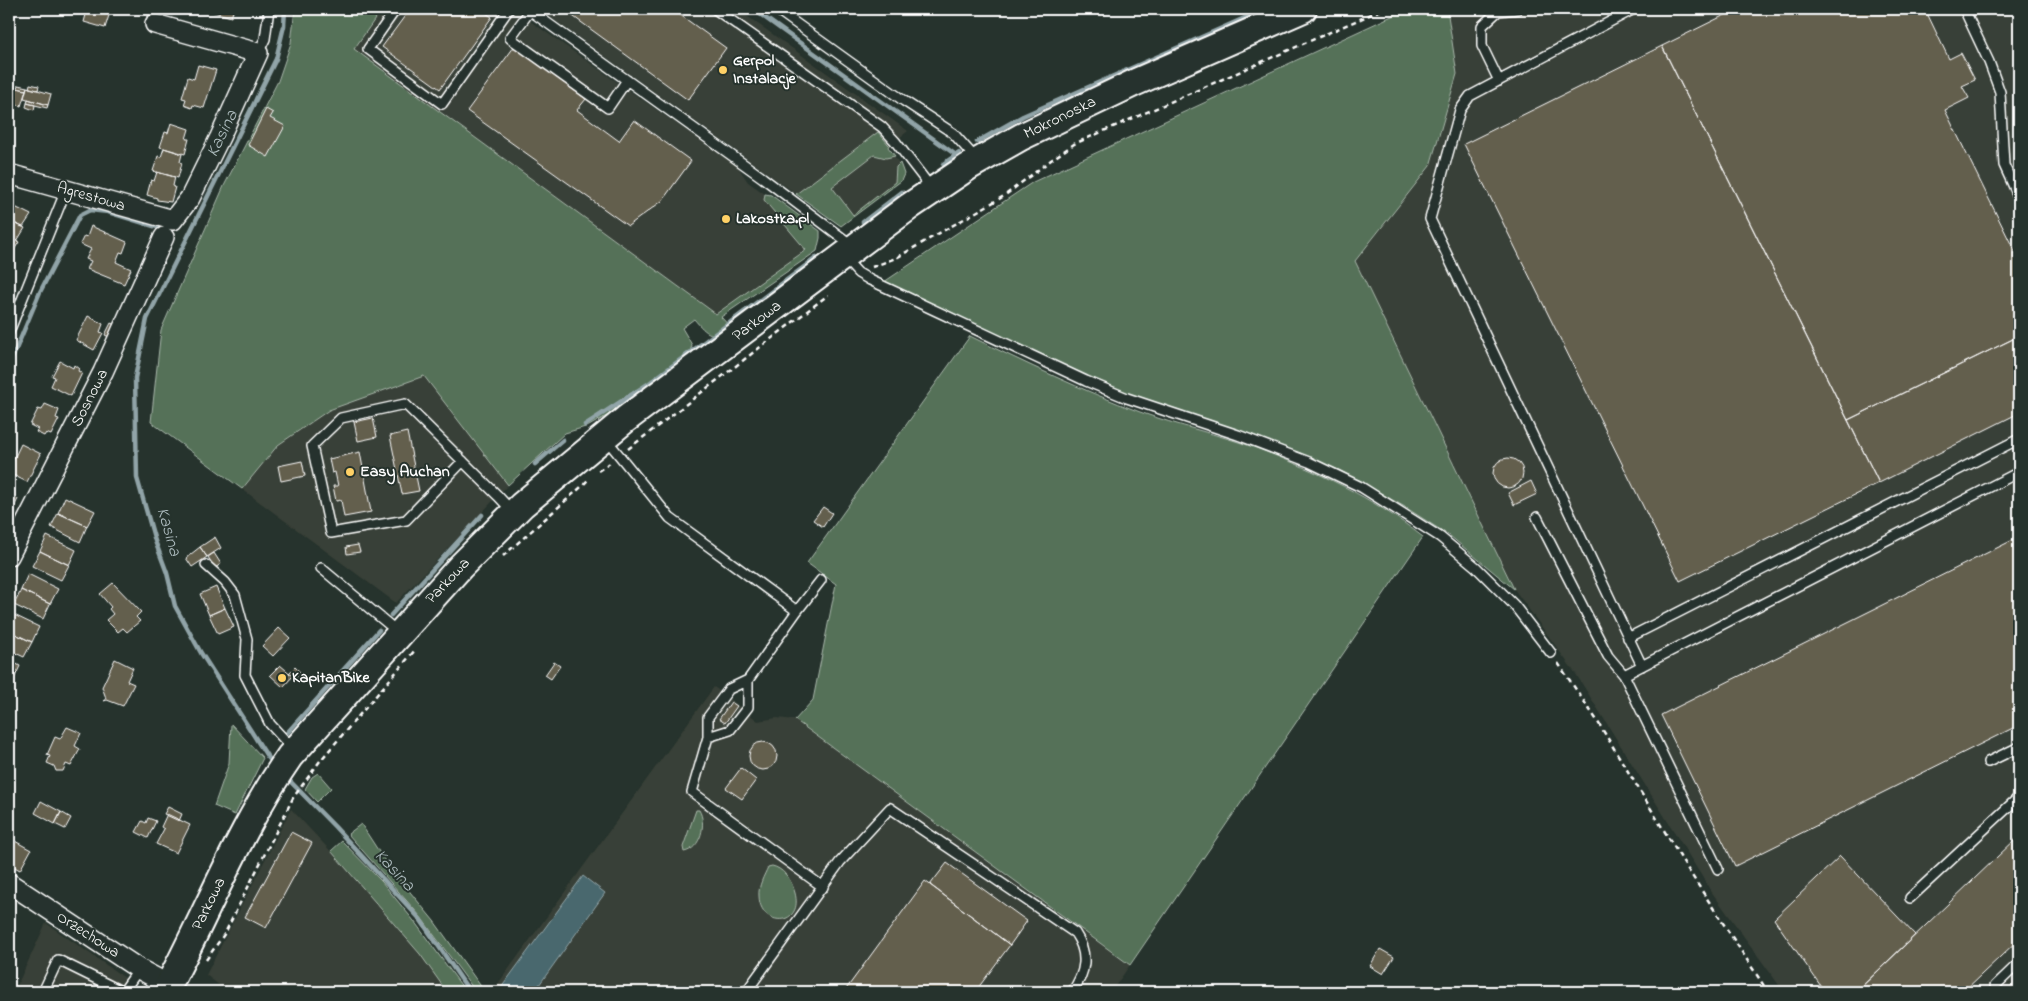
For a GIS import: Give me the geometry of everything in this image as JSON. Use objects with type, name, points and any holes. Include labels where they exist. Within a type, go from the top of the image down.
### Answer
[{"type":"main road","name":"Mokronoska","points":[[848,260],[933,190],[978,161],[1021,137],[1136,82],[1303,9]]},
{"type":"main road","name":"Parkowa","points":[[167,989],[246,828],[287,760],[409,640],[460,567],[514,512],[604,437],[848,260]]},
{"type":"street","points":[[155,24],[258,53]]},
{"type":"street","name":"Sosnowa","points":[[9,556],[103,372],[169,228],[190,198],[220,138],[258,53]]},
{"type":"street","name":"Agrestowa","points":[[9,174],[66,190],[169,228]]},
{"type":"street","name":"Orzechowa","points":[[9,884],[167,989]]},
{"type":"lane","points":[[258,53],[265,39],[269,9]]},
{"type":"lane","points":[[396,9],[368,49],[442,104],[509,9]]},
{"type":"lane","points":[[715,9],[882,127],[895,140],[933,190]]},
{"type":"lane","points":[[776,9],[904,101],[953,132],[978,161]]},
{"type":"lane","points":[[1499,81],[1482,46],[1482,26],[1498,11],[1518,9]]},
{"type":"lane","points":[[1634,9],[1470,96],[1464,102],[1430,219],[1642,666]]},
{"type":"lane","points":[[1964,9],[1989,62],[2000,92],[2004,165],[2019,198]]},
{"type":"lane","points":[[627,80],[608,108],[510,38],[529,10],[627,80],[763,178],[870,280],[1086,381],[1127,398],[1247,438],[1309,462],[1361,487],[1440,537],[1476,567],[1514,606],[1551,654]]},
{"type":"lane","points":[[9,332],[66,190]]},
{"type":"lane","points":[[463,461],[406,520],[331,533],[312,446],[341,418],[406,404],[463,461],[514,512]]},
{"type":"lane","points":[[604,437],[670,518],[797,611]]},
{"type":"lane","points":[[1628,638],[2019,439]]},
{"type":"lane","points":[[1624,675],[2019,472]]},
{"type":"lane","points":[[1536,517],[1608,656],[1624,675],[1718,869]]},
{"type":"lane","points":[[206,565],[225,582],[235,596],[247,639],[245,674],[287,760]]},
{"type":"lane","points":[[321,568],[409,640]]},
{"type":"lane","points":[[821,580],[748,680],[729,689],[708,717],[708,737],[692,792],[823,887]]},
{"type":"lane","points":[[708,737],[730,730],[748,707],[748,680]]},
{"type":"lane","points":[[1988,762],[2019,747]]},
{"type":"lane","points":[[1910,898],[2019,796]]},
{"type":"lane","points":[[746,992],[840,862],[890,808],[1075,933],[1082,944],[1084,969],[1079,983],[1072,992]]},
{"type":"lane","points":[[43,992],[58,960],[123,992],[139,969]]},
{"type":"lane","points":[[1995,986],[2019,964]]},
{"type":"path","points":[[848,260],[896,258],[1004,196],[1074,144],[1383,9]]},
{"type":"path","points":[[630,448],[832,292]]},
{"type":"path","points":[[496,562],[589,478],[610,463]]},
{"type":"path","points":[[204,964],[225,932],[293,798],[409,640]]},
{"type":"path","points":[[1551,654],[1596,719],[1688,868],[1768,992]]},
{"type":"shaded area","points":[[382,9],[513,9],[738,167],[748,182],[765,194],[764,200],[806,250],[716,314],[353,49]]},
{"type":"shaded area","name":"Gerpol Instalacje","points":[[539,9],[737,9],[908,131],[888,147],[903,169],[904,174],[901,181],[841,226]]},
{"type":"shaded area","points":[[1447,9],[2006,9],[2019,28],[2016,30],[2019,35],[2019,992],[1784,992],[1711,891],[1576,674],[1514,589],[1355,261],[1430,166],[1457,74]]},
{"type":"shaded area","points":[[424,376],[508,485],[396,603],[242,489],[278,445],[329,410]]},
{"type":"shaded area","points":[[714,687],[758,721],[777,718],[795,720],[1130,965],[1111,992],[492,992]]},
{"type":"shaded area","points":[[291,809],[339,860],[420,954],[447,992],[228,992],[206,975]]},
{"type":"shaded area","points":[[46,923],[145,992],[14,992]]},
{"type":"green space","points":[[295,9],[382,9],[354,49],[716,314],[806,250],[764,200],[765,194],[771,195],[820,231],[817,251],[721,317],[731,328],[724,332],[710,334],[694,319],[682,328],[692,345],[689,356],[641,396],[589,426],[565,433],[508,485],[424,376],[329,410],[278,445],[242,489],[151,422],[161,330],[224,186],[278,81],[291,43]]},
{"type":"green space","points":[[1407,9],[1447,9],[1457,74],[1430,166],[1355,261],[1514,589],[1450,536],[1405,507],[1339,470],[1280,447],[1170,411],[1071,373],[906,291],[884,282],[1033,182]]},
{"type":"green space","points":[[878,132],[895,156],[886,158],[874,155],[832,187],[853,215],[895,182],[896,167],[900,163],[904,174],[901,181],[841,226],[796,194]]},
{"type":"green space","points":[[970,336],[1012,357],[1118,404],[1154,417],[1242,443],[1301,466],[1364,497],[1423,537],[1130,965],[795,720],[813,700],[836,584],[807,563]]},
{"type":"green space","points":[[231,724],[263,758],[235,815],[214,806],[229,763]]},
{"type":"green space","points":[[318,773],[331,788],[317,802],[305,789],[312,777]]},
{"type":"green space","points":[[696,810],[699,810],[701,815],[701,835],[695,846],[684,852],[683,847]]},
{"type":"green space","points":[[361,824],[387,864],[434,921],[485,992],[476,992],[420,916],[348,834]]},
{"type":"green space","points":[[342,841],[382,882],[414,921],[466,992],[447,992],[420,954],[331,851]]},
{"type":"green space","points":[[772,866],[782,871],[788,877],[796,900],[795,910],[790,916],[782,919],[774,919],[767,915],[761,907],[759,889],[768,867]]},
{"type":"water","points":[[583,876],[605,893],[534,992],[498,992]]},
{"type":"building","points":[[86,9],[111,9],[105,28],[84,22]]},
{"type":"building","points":[[204,9],[234,9],[231,17]]},
{"type":"building","points":[[410,9],[480,9],[492,17],[440,89],[382,47]]},
{"type":"building","points":[[563,9],[672,9],[726,48],[688,100]]},
{"type":"building","points":[[1737,9],[1925,9],[1949,59],[1961,53],[1975,80],[1962,86],[1969,98],[1945,110],[2019,260],[2019,336],[1848,420],[1662,46]]},
{"type":"building","points":[[1662,46],[1879,483],[1680,581],[1464,144]]},
{"type":"building","points":[[514,47],[586,99],[577,110],[619,141],[634,120],[691,161],[662,201],[628,226],[467,111]]},
{"type":"building","points":[[198,65],[216,70],[204,108],[193,105],[192,108],[184,105],[186,99],[182,98],[188,77],[194,79]]},
{"type":"building","points":[[30,84],[39,86],[38,90],[29,88]]},
{"type":"building","points":[[18,85],[27,87],[26,90],[17,88]]},
{"type":"building","points":[[9,86],[26,90],[21,106],[9,102]]},
{"type":"building","points":[[27,87],[51,94],[48,105],[24,98]]},
{"type":"building","points":[[28,99],[48,105],[47,108],[27,103]]},
{"type":"building","points":[[27,103],[35,105],[34,110],[26,107]]},
{"type":"building","points":[[266,109],[273,113],[270,118],[285,126],[268,157],[248,145]]},
{"type":"building","points":[[171,123],[189,129],[186,139],[189,139],[185,154],[160,147],[165,132],[168,133]]},
{"type":"building","points":[[164,148],[182,154],[178,178],[153,171],[158,156],[161,157]]},
{"type":"building","points":[[157,172],[175,177],[173,186],[175,187],[171,202],[157,200],[157,198],[147,195],[151,180],[154,181]]},
{"type":"building","points":[[9,204],[31,215],[23,227],[9,221]]},
{"type":"building","points":[[9,221],[25,228],[17,241],[9,238]]},
{"type":"building","points":[[91,226],[127,242],[123,253],[120,252],[116,262],[131,269],[124,284],[87,269],[91,261],[86,259],[91,249],[80,244],[84,236],[87,237]]},
{"type":"building","points":[[9,238],[19,242],[11,255],[9,254]]},
{"type":"building","points":[[88,316],[103,324],[100,332],[103,333],[94,350],[76,340]]},
{"type":"building","points":[[111,323],[119,327],[113,339],[105,335]]},
{"type":"building","points":[[2019,336],[2019,413],[1879,483],[1848,420]]},
{"type":"building","points":[[60,361],[73,368],[74,365],[82,373],[71,396],[51,386],[55,377],[52,376]]},
{"type":"building","points":[[45,404],[59,410],[56,418],[59,419],[51,435],[46,433],[44,436],[36,432],[38,429],[30,425],[38,409],[42,410]]},
{"type":"building","points":[[373,418],[377,437],[358,441],[354,422]]},
{"type":"building","points":[[407,432],[419,491],[402,494],[390,436]]},
{"type":"building","points":[[21,444],[41,454],[27,482],[9,473],[9,469]]},
{"type":"building","points":[[360,452],[371,512],[344,517],[341,500],[336,501],[333,486],[338,486],[335,472],[332,473],[329,459]]},
{"type":"building","points":[[1508,458],[1519,462],[1523,473],[1519,484],[1508,488],[1497,484],[1493,473],[1497,462]]},
{"type":"building","points":[[302,461],[305,476],[281,481],[278,466]]},
{"type":"building","points":[[1531,481],[1537,494],[1514,505],[1508,493]]},
{"type":"building","points":[[9,495],[18,499],[14,507],[10,505],[9,508]]},
{"type":"building","points":[[65,497],[95,511],[87,526],[58,513]]},
{"type":"building","points":[[823,507],[832,513],[823,527],[813,520]]},
{"type":"building","points":[[58,513],[87,526],[80,542],[51,527]]},
{"type":"building","points":[[47,536],[76,550],[69,565],[40,551]]},
{"type":"building","points":[[215,537],[221,548],[207,557],[200,547]]},
{"type":"building","points":[[2019,537],[2019,725],[1735,866],[1661,715]]},
{"type":"building","points":[[358,545],[360,552],[347,554],[346,547]]},
{"type":"building","points":[[200,547],[207,557],[192,567],[186,558]]},
{"type":"building","points":[[40,551],[69,565],[61,580],[32,566]]},
{"type":"building","points":[[214,553],[221,564],[215,568],[208,557]]},
{"type":"building","points":[[28,574],[58,589],[50,604],[21,590]]},
{"type":"building","points":[[113,583],[141,612],[136,617],[140,621],[127,632],[123,628],[118,632],[106,620],[113,614],[109,609],[111,607],[100,594]]},
{"type":"building","points":[[216,587],[225,608],[209,615],[200,594]]},
{"type":"building","points":[[21,590],[50,604],[43,619],[14,605]]},
{"type":"building","points":[[225,608],[234,627],[218,634],[209,615]]},
{"type":"building","points":[[10,613],[39,627],[32,642],[9,631]]},
{"type":"building","points":[[279,628],[290,638],[273,656],[262,646]]},
{"type":"building","points":[[9,631],[32,642],[24,657],[9,650]]},
{"type":"building","points":[[115,659],[133,668],[127,681],[134,684],[123,706],[107,700],[104,701],[106,698],[102,687]]},
{"type":"building","points":[[9,660],[20,666],[13,681],[9,679]]},
{"type":"building","points":[[554,662],[560,666],[551,679],[545,675]]},
{"type":"building","points":[[280,665],[293,676],[283,687],[270,675]]},
{"type":"building","points":[[295,667],[300,672],[295,678],[289,673]]},
{"type":"building","points":[[9,679],[13,681],[9,690]]},
{"type":"building","points":[[731,702],[737,706],[725,723],[719,719]]},
{"type":"building","points":[[67,727],[81,733],[75,746],[80,749],[71,766],[66,764],[63,771],[56,771],[54,766],[47,763],[50,756],[47,755],[55,737],[60,739]]},
{"type":"building","points":[[763,742],[773,746],[777,756],[773,766],[763,770],[753,766],[749,756],[753,746]]},
{"type":"building","points":[[741,768],[756,780],[742,799],[726,788]]},
{"type":"building","points":[[41,801],[61,812],[55,824],[35,813]]},
{"type":"building","points":[[168,807],[182,814],[179,821],[164,814]]},
{"type":"building","points":[[61,812],[71,818],[65,829],[55,824]]},
{"type":"building","points":[[167,814],[190,825],[176,853],[156,844],[164,829],[161,827]]},
{"type":"building","points":[[148,818],[156,821],[148,838],[136,832],[142,821],[146,823]]},
{"type":"building","points":[[291,832],[312,843],[266,928],[245,917]]},
{"type":"building","points":[[2019,836],[2019,939],[1963,992],[1856,992]]},
{"type":"building","points":[[13,840],[31,850],[20,870],[9,864],[9,845]]},
{"type":"building","points":[[1840,856],[1915,935],[1856,992],[1825,992],[1774,919]]},
{"type":"building","points":[[947,863],[1027,921],[1010,945],[930,885]]},
{"type":"building","points":[[925,881],[1010,945],[975,992],[844,992]]},
{"type":"building","points":[[1380,949],[1394,957],[1383,974],[1370,966]]},
{"type":"building","points":[[1192,985],[1195,992],[1187,992]]},
{"type":"waterway","name":"Kasina","points":[[274,764],[201,653],[175,606],[167,573],[155,541],[137,478],[135,378],[147,319],[276,59],[284,26],[285,9]]},
{"type":"waterway","points":[[753,9],[956,155],[959,153]]},
{"type":"waterway","points":[[977,142],[1023,116],[1265,9]]},
{"type":"waterway","points":[[943,164],[956,155]]},
{"type":"waterway","points":[[863,222],[902,192]]},
{"type":"waterway","points":[[9,366],[40,292],[80,215],[90,210],[108,212],[157,227]]},
{"type":"waterway","points":[[585,425],[648,384],[816,258]]},
{"type":"waterway","points":[[535,464],[563,440]]},
{"type":"waterway","points":[[391,615],[482,515]]},
{"type":"waterway","points":[[287,733],[379,630]]},
{"type":"waterway","name":"Kasina","points":[[286,777],[420,919],[470,992]]},
{"type":"place","name":"Gerpol Instalacje","points":[[723,70]]},
{"type":"place","name":"Lakostka.pl","points":[[726,219]]},
{"type":"place","name":"Easy Auchan","points":[[350,472]]},
{"type":"place","name":"KapitanBike","points":[[282,678]]}]
